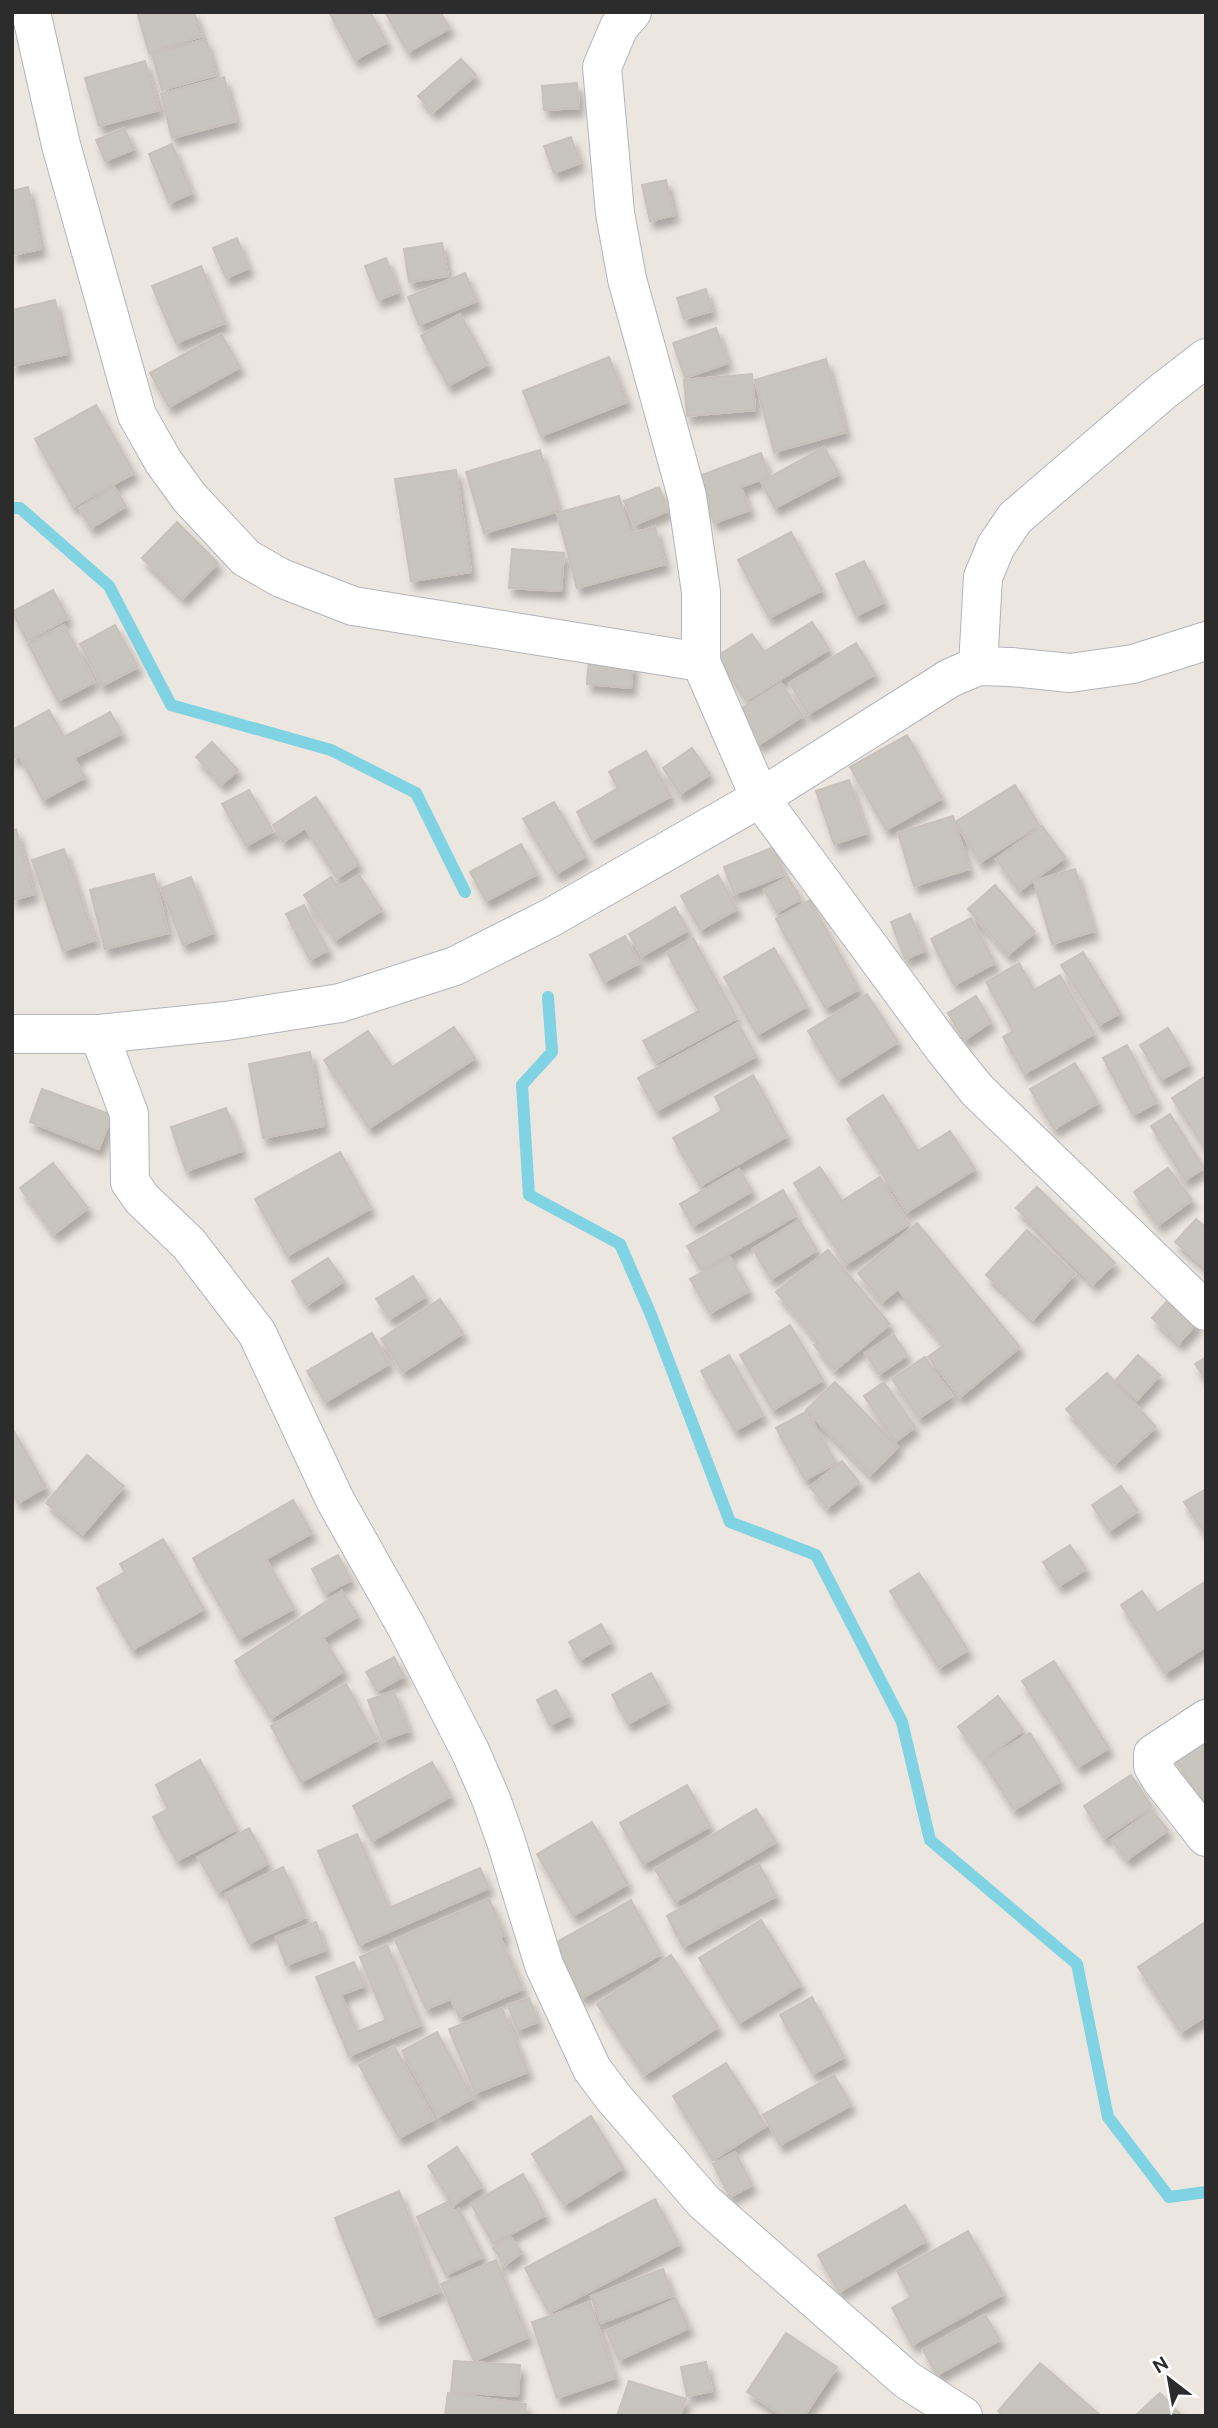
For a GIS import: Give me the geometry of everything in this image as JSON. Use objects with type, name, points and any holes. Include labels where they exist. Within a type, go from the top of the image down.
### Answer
[{"type":"street","points":[[632,12],[619,27],[602,67],[615,213],[627,279],[687,496],[701,592],[701,662],[760,797],[977,1090],[1206,1311]]},
{"type":"street","points":[[25,14],[137,415],[163,461],[189,497],[246,558],[281,578],[353,606],[701,662]]},
{"type":"street","points":[[978,666],[983,578],[996,546],[1015,518],[1162,392],[1206,358]]},
{"type":"street","points":[[12,1034],[99,1034],[226,1021],[340,1003],[455,966],[550,918],[760,797],[950,678],[978,666],[1070,673],[1133,664],[1206,641]]},
{"type":"street","points":[[99,1034],[129,1114],[130,1182],[142,1199],[189,1244],[257,1333],[335,1500],[407,1628],[476,1765],[506,1841],[544,1965],[592,2068],[704,2202],[907,2380],[963,2416]]},
{"type":"street","points":[[1206,1719],[1153,1754],[1153,1766],[1160,1778],[1206,1837]]},
{"type":"building","points":[[137,12],[194,12],[202,36],[149,53]]},
{"type":"building","points":[[329,12],[370,12],[387,42],[355,60]]},
{"type":"building","points":[[385,12],[440,12],[450,28],[408,52]]},
{"type":"building","points":[[206,39],[216,75],[162,90],[152,54]]},
{"type":"building","points":[[461,59],[476,75],[433,112],[418,96]]},
{"type":"building","points":[[145,61],[159,110],[99,126],[85,78]]},
{"type":"building","points":[[224,77],[236,121],[172,138],[161,94]]},
{"type":"building","points":[[577,83],[579,108],[544,110],[542,86]]},
{"type":"building","points":[[124,128],[134,149],[105,161],[96,140]]},
{"type":"building","points":[[571,137],[580,163],[554,173],[544,146]]},
{"type":"building","points":[[172,144],[192,193],[169,203],[149,154]]},
{"type":"building","points":[[666,180],[674,215],[650,221],[642,185]]},
{"type":"building","points":[[28,187],[41,249],[12,255],[12,191]]},
{"type":"building","points":[[237,238],[249,268],[226,278],[213,248]]},
{"type":"building","points":[[442,243],[448,276],[409,282],[404,249]]},
{"type":"building","points":[[386,258],[399,292],[378,300],[365,266]]},
{"type":"building","points":[[201,266],[225,323],[176,343],[152,286]]},
{"type":"building","points":[[465,273],[477,301],[419,325],[408,297]]},
{"type":"building","points":[[706,289],[712,311],[684,319],[677,298]]},
{"type":"building","points":[[55,300],[67,354],[12,366],[12,310]]},
{"type":"building","points":[[460,314],[488,364],[448,386],[421,336]]},
{"type":"building","points":[[716,328],[728,363],[685,378],[673,343]]},
{"type":"building","points":[[221,334],[240,367],[169,407],[150,373]]},
{"type":"building","points":[[609,357],[627,402],[541,436],[523,391]]},
{"type":"building","points":[[826,359],[846,432],[774,452],[755,380]]},
{"type":"building","points":[[752,374],[755,410],[687,416],[684,380]]},
{"type":"building","points":[[96,405],[134,473],[73,507],[35,439]]},
{"type":"building","points":[[824,447],[839,474],[775,508],[761,482]]},
{"type":"building","points":[[540,450],[559,511],[484,533],[466,472]]},
{"type":"building","points":[[761,453],[769,476],[741,487],[750,510],[714,523],[696,477]]},
{"type":"building","points":[[456,470],[471,572],[411,581],[395,479]]},
{"type":"building","points":[[114,487],[126,506],[91,528],[79,508]]},
{"type":"building","points":[[659,487],[668,511],[634,525],[624,501]]},
{"type":"building","points":[[619,496],[630,534],[655,527],[665,564],[577,588],[557,513]]},
{"type":"building","points":[[177,522],[218,563],[183,598],[142,558]]},
{"type":"building","points":[[791,532],[822,590],[769,618],[738,560]]},
{"type":"building","points":[[512,549],[564,553],[561,591],[509,588]]},
{"type":"building","points":[[864,561],[884,602],[856,616],[836,574]]},
{"type":"building","points":[[53,590],[68,618],[27,641],[12,612]]},
{"type":"building","points":[[812,622],[829,649],[746,701],[717,656],[752,634],[764,652]]},
{"type":"building","points":[[64,625],[94,682],[58,701],[28,644]]},
{"type":"building","points":[[115,625],[138,667],[102,686],[80,644]]},
{"type":"building","points":[[856,643],[875,674],[808,714],[790,683]]},
{"type":"building","points":[[589,659],[633,662],[631,688],[587,684]]},
{"type":"building","points":[[781,683],[803,716],[758,745],[736,712]]},
{"type":"building","points":[[49,710],[64,737],[110,712],[122,733],[74,758],[85,777],[43,800],[19,755],[12,759],[12,730]]},
{"type":"building","points":[[907,735],[942,798],[886,830],[850,767]]},
{"type":"building","points":[[212,742],[238,770],[222,784],[196,757]]},
{"type":"building","points":[[692,748],[710,774],[680,794],[663,768]]},
{"type":"building","points":[[646,751],[671,796],[592,840],[577,812],[618,788],[609,772]]},
{"type":"building","points":[[849,780],[867,833],[834,844],[816,791]]},
{"type":"building","points":[[1015,785],[1039,825],[980,862],[955,822]]},
{"type":"building","points":[[249,790],[273,831],[246,846],[222,804]]},
{"type":"building","points":[[316,797],[359,864],[337,878],[305,828],[283,842],[273,825]]},
{"type":"building","points":[[554,802],[586,856],[556,874],[523,819]]},
{"type":"building","points":[[953,816],[969,869],[914,886],[898,833]]},
{"type":"building","points":[[1042,826],[1065,857],[1019,891],[996,859]]},
{"type":"building","points":[[16,829],[34,894],[12,900],[12,831]]},
{"type":"building","points":[[521,844],[537,874],[486,901],[470,872]]},
{"type":"building","points":[[774,847],[784,875],[734,894],[724,867]]},
{"type":"building","points":[[64,849],[95,940],[63,951],[32,860]]},
{"type":"building","points":[[1075,869],[1094,931],[1052,944],[1034,881]]},
{"type":"building","points":[[154,874],[168,933],[105,949],[90,890]]},
{"type":"building","points":[[359,875],[382,910],[335,940],[304,895],[331,877],[339,888]]},
{"type":"building","points":[[718,875],[737,909],[700,930],[681,896]]},
{"type":"building","points":[[191,877],[213,933],[183,945],[161,888]]},
{"type":"building","points":[[788,877],[801,899],[777,912],[764,890]]},
{"type":"building","points":[[995,885],[1035,932],[1008,955],[968,909]]},
{"type":"building","points":[[810,900],[859,989],[825,1008],[776,919]]},
{"type":"building","points":[[304,905],[328,950],[310,960],[286,914]]},
{"type":"building","points":[[675,907],[688,930],[642,956],[629,934]]},
{"type":"building","points":[[910,914],[925,951],[905,959],[891,922]]},
{"type":"building","points":[[971,918],[995,963],[954,985],[931,939]]},
{"type":"building","points":[[625,936],[639,963],[604,982],[590,955]]},
{"type":"building","points":[[693,938],[737,1018],[656,1063],[643,1041],[699,1011],[667,953]]},
{"type":"building","points":[[774,948],[807,1006],[757,1035],[724,977]]},
{"type":"building","points":[[1083,952],[1120,1013],[1099,1025],[1061,965]]},
{"type":"building","points":[[1019,963],[1034,990],[1060,975],[1094,1034],[1024,1074],[1003,1037],[1013,1031],[986,982]]},
{"type":"building","points":[[867,994],[898,1042],[838,1080],[808,1031]]},
{"type":"building","points":[[976,996],[991,1022],[964,1040],[948,1013]]},
{"type":"building","points":[[738,1023],[756,1056],[656,1111],[638,1078]]},
{"type":"building","points":[[454,1027],[475,1058],[369,1128],[324,1060],[368,1031],[392,1067]]},
{"type":"building","points":[[1168,1028],[1189,1064],[1161,1080],[1140,1045]]},
{"type":"building","points":[[1127,1045],[1157,1102],[1133,1115],[1103,1058]]},
{"type":"building","points":[[310,1052],[324,1126],[263,1138],[249,1064]]},
{"type":"building","points":[[1075,1063],[1098,1103],[1054,1129],[1030,1089]]},
{"type":"building","points":[[753,1075],[787,1136],[700,1186],[673,1138],[722,1111],[715,1097]]},
{"type":"building","points":[[1206,1076],[1206,1150],[1172,1098]]},
{"type":"building","points":[[42,1089],[112,1115],[99,1149],[30,1122]]},
{"type":"building","points":[[883,1095],[918,1151],[950,1131],[975,1169],[907,1212],[847,1119]]},
{"type":"building","points":[[226,1108],[242,1151],[186,1171],[171,1127]]},
{"type":"building","points":[[1170,1114],[1204,1168],[1185,1180],[1151,1126]]},
{"type":"building","points":[[340,1152],[371,1208],[287,1256],[255,1199]]},
{"type":"building","points":[[53,1163],[88,1208],[54,1234],[20,1188]]},
{"type":"building","points":[[820,1167],[842,1201],[880,1177],[909,1224],[846,1264],[794,1183]]},
{"type":"building","points":[[1168,1168],[1192,1200],[1158,1225],[1134,1192]]},
{"type":"building","points":[[739,1169],[752,1191],[693,1226],[680,1204]]},
{"type":"building","points":[[1037,1187],[1115,1263],[1093,1284],[1016,1208]]},
{"type":"building","points":[[783,1190],[797,1215],[701,1270],[687,1246]]},
{"type":"building","points":[[1196,1219],[1206,1227],[1206,1268],[1175,1242]]},
{"type":"building","points":[[799,1220],[817,1250],[771,1279],[753,1249]]},
{"type":"building","points":[[917,1223],[1020,1347],[960,1397],[928,1357],[944,1345],[898,1289],[882,1302],[858,1273]]},
{"type":"building","points":[[1027,1230],[1075,1274],[1033,1319],[986,1275]]},
{"type":"building","points":[[828,1250],[890,1324],[835,1370],[814,1345],[818,1342],[776,1292]]},
{"type":"building","points":[[730,1257],[749,1291],[710,1313],[690,1279]]},
{"type":"building","points":[[328,1258],[344,1281],[307,1305],[292,1281]]},
{"type":"building","points":[[413,1276],[426,1296],[390,1319],[376,1299]]},
{"type":"building","points":[[1170,1298],[1197,1323],[1179,1343],[1152,1318]]},
{"type":"building","points":[[440,1299],[463,1333],[403,1372],[381,1339]]},
{"type":"building","points":[[790,1325],[823,1380],[773,1410],[740,1355]]},
{"type":"building","points":[[372,1333],[389,1364],[325,1402],[307,1371]]},
{"type":"building","points":[[894,1335],[907,1355],[879,1374],[865,1353]]},
{"type":"building","points":[[729,1355],[763,1415],[735,1431],[701,1371]]},
{"type":"building","points":[[1138,1355],[1160,1375],[1137,1400],[1115,1381]]},
{"type":"building","points":[[925,1357],[952,1396],[919,1418],[892,1379]]},
{"type":"building","points":[[1206,1357],[1206,1380],[1195,1364]]},
{"type":"building","points":[[1107,1373],[1156,1427],[1115,1464],[1066,1409]]},
{"type":"building","points":[[835,1382],[898,1447],[870,1475],[806,1410]]},
{"type":"building","points":[[884,1382],[915,1427],[895,1442],[864,1396]]},
{"type":"building","points":[[807,1411],[836,1463],[805,1480],[776,1428]]},
{"type":"building","points":[[12,1428],[46,1487],[18,1503],[12,1493]]},
{"type":"building","points":[[87,1455],[124,1486],[83,1534],[46,1503]]},
{"type":"building","points":[[842,1461],[859,1482],[827,1508],[810,1487]]},
{"type":"building","points":[[1121,1486],[1138,1511],[1109,1531],[1092,1505]]},
{"type":"building","points":[[1206,1489],[1206,1535],[1184,1502]]},
{"type":"building","points":[[293,1500],[312,1533],[266,1559],[294,1608],[239,1639],[193,1558]]},
{"type":"building","points":[[163,1539],[204,1609],[132,1650],[97,1588],[125,1572],[120,1564]]},
{"type":"building","points":[[1070,1545],[1086,1569],[1059,1586],[1043,1562]]},
{"type":"building","points":[[338,1555],[351,1580],[325,1594],[312,1569]]},
{"type":"building","points":[[919,1573],[968,1650],[939,1668],[890,1591]]},
{"type":"building","points":[[1206,1581],[1206,1646],[1165,1673],[1121,1605],[1142,1591],[1157,1613]]},
{"type":"building","points":[[342,1591],[358,1616],[323,1638],[344,1671],[271,1718],[235,1661]]},
{"type":"building","points":[[601,1624],[611,1642],[580,1660],[569,1642]]},
{"type":"building","points":[[394,1657],[404,1676],[377,1691],[366,1672]]},
{"type":"building","points":[[1054,1661],[1109,1748],[1078,1767],[1022,1681]]},
{"type":"building","points":[[651,1673],[667,1702],[628,1724],[612,1695]]},
{"type":"building","points":[[346,1684],[377,1740],[301,1782],[271,1726]]},
{"type":"building","points":[[556,1690],[570,1715],[550,1725],[537,1700]]},
{"type":"building","points":[[394,1691],[409,1731],[383,1740],[368,1700]]},
{"type":"building","points":[[998,1696],[1023,1730],[983,1760],[958,1727]]},
{"type":"building","points":[[1206,1726],[1206,1805],[1204,1806],[1169,1750]]},
{"type":"building","points":[[1030,1733],[1060,1781],[1014,1810],[983,1761]]},
{"type":"building","points":[[200,1760],[237,1829],[177,1861],[153,1817],[168,1809],[156,1785]]},
{"type":"building","points":[[432,1762],[451,1796],[372,1841],[353,1806]]},
{"type":"building","points":[[1131,1775],[1152,1807],[1104,1838],[1084,1806]]},
{"type":"building","points":[[687,1785],[710,1826],[643,1864],[620,1823]]},
{"type":"building","points":[[756,1809],[776,1842],[675,1902],[655,1869]]},
{"type":"building","points":[[1152,1810],[1168,1830],[1127,1860],[1111,1840]]},
{"type":"building","points":[[592,1822],[628,1884],[573,1916],[537,1854]]},
{"type":"building","points":[[249,1828],[268,1863],[218,1892],[198,1857]]},
{"type":"building","points":[[357,1834],[389,1908],[480,1868],[489,1888],[359,1945],[318,1851]]},
{"type":"building","points":[[759,1864],[776,1896],[683,1947],[667,1916]]},
{"type":"building","points":[[283,1867],[306,1917],[249,1943],[225,1894]]},
{"type":"building","points":[[489,1899],[505,1935],[500,1937],[523,1989],[459,2017],[451,1999],[426,2009],[395,1940]]},
{"type":"building","points":[[631,1900],[661,1954],[582,1998],[552,1945]]},
{"type":"building","points":[[761,1920],[801,1985],[739,2023],[699,1958]]},
{"type":"building","points":[[316,1922],[326,1950],[286,1965],[276,1937]]},
{"type":"building","points":[[1205,1922],[1206,2016],[1181,2032],[1138,1967]]},
{"type":"building","points":[[387,1945],[421,2025],[349,2056],[316,1977],[354,1962],[364,1986],[341,1995],[357,2032],[386,2020],[360,1957]]},
{"type":"building","points":[[671,1955],[718,2027],[644,2075],[597,2004]]},
{"type":"building","points":[[812,1997],[844,2057],[813,2074],[780,2015]]},
{"type":"building","points":[[529,1998],[538,2022],[517,2030],[508,2005]]},
{"type":"building","points":[[502,2008],[528,2072],[475,2093],[449,2029]]},
{"type":"building","points":[[437,2032],[473,2098],[438,2117],[402,2051]]},
{"type":"building","points":[[394,2046],[434,2119],[399,2138],[359,2065]]},
{"type":"building","points":[[726,2063],[766,2126],[713,2160],[673,2096]]},
{"type":"building","points":[[834,2075],[851,2105],[780,2145],[763,2115]]},
{"type":"building","points":[[591,2116],[623,2168],[564,2205],[532,2154]]},
{"type":"building","points":[[457,2147],[482,2186],[453,2205],[428,2166]]},
{"type":"building","points":[[735,2152],[752,2185],[730,2197],[713,2164]]},
{"type":"building","points":[[523,2174],[545,2215],[493,2244],[471,2204]]},
{"type":"building","points":[[399,2191],[439,2292],[375,2318],[335,2218]]},
{"type":"building","points":[[655,2199],[679,2244],[549,2313],[525,2268]]},
{"type":"building","points":[[449,2201],[454,2212],[459,2209],[483,2257],[446,2275],[417,2217]]},
{"type":"building","points":[[905,2205],[926,2241],[839,2292],[818,2255]]},
{"type":"building","points":[[968,2231],[1003,2294],[912,2345],[892,2308],[911,2297],[897,2271]]},
{"type":"building","points":[[510,2236],[522,2252],[505,2265],[493,2248]]},
{"type":"building","points":[[496,2260],[528,2337],[474,2361],[441,2284]]},
{"type":"building","points":[[663,2269],[673,2296],[601,2323],[591,2296]]},
{"type":"building","points":[[676,2299],[689,2328],[619,2360],[606,2331]]},
{"type":"building","points":[[590,2302],[615,2378],[557,2398],[532,2322]]},
{"type":"building","points":[[985,2315],[1000,2340],[937,2375],[923,2350]]},
{"type":"building","points":[[786,2333],[837,2367],[804,2416],[783,2416],[747,2392]]},
{"type":"building","points":[[454,2361],[520,2365],[518,2396],[451,2392]]},
{"type":"building","points":[[706,2362],[712,2391],[687,2396],[681,2367]]},
{"type":"building","points":[[1040,2363],[1101,2416],[1003,2416],[998,2411]]},
{"type":"building","points":[[629,2381],[686,2399],[680,2416],[617,2416]]},
{"type":"building","points":[[448,2393],[526,2404],[524,2416],[445,2416]]},
{"type":"building","points":[[1160,2393],[1182,2416],[1135,2416]]},
{"type":"waterway","points":[[12,508],[20,508],[109,586],[171,705],[331,750],[416,793],[465,892]]},
{"type":"waterway","points":[[548,997],[552,1052],[522,1085],[529,1195],[620,1244],[651,1315],[730,1522],[816,1555],[902,1722],[930,1840],[1077,1964],[1108,2117],[1169,2197],[1206,2192]]}]
